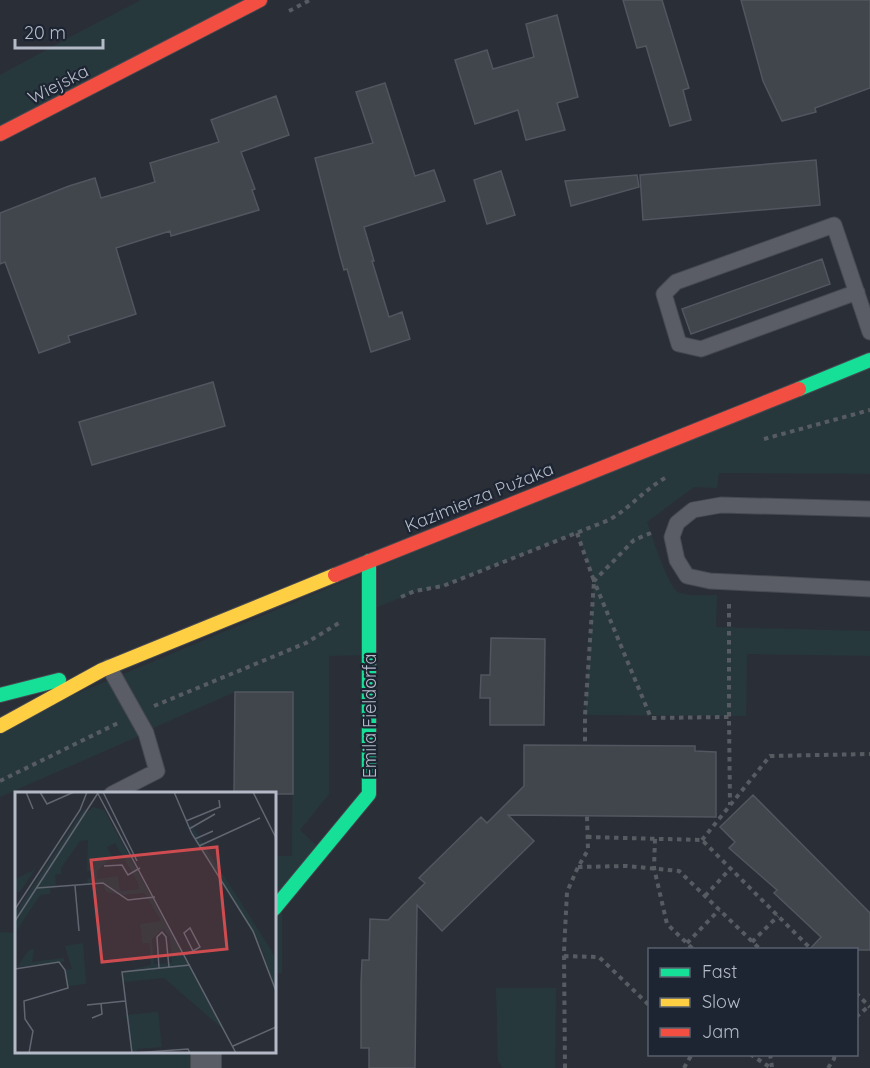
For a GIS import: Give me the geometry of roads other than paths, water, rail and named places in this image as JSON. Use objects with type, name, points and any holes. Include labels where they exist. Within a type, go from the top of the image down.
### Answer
[{"type":"street","name":"Wiejska","points":[[0,134],[260,0]]},
{"type":"street","name":"Kazimierza Pużaka","points":[[0,726],[105,669],[870,360]]},
{"type":"street","name":"Emila Fieldorfa","points":[[276,907],[369,794],[369,561]]},
{"type":"street","name":"Kazimierza Pużaka","points":[[0,695],[105,669]]},
{"type":"lane","points":[[857,292],[701,349],[679,344],[664,294],[676,282],[834,225],[857,292],[870,332]]},
{"type":"lane","points":[[870,509],[721,505],[693,510],[678,522],[672,537],[677,560],[687,576],[710,581],[870,589]]},
{"type":"lane","points":[[105,669],[136,714],[146,733],[157,771],[116,792]]}]
